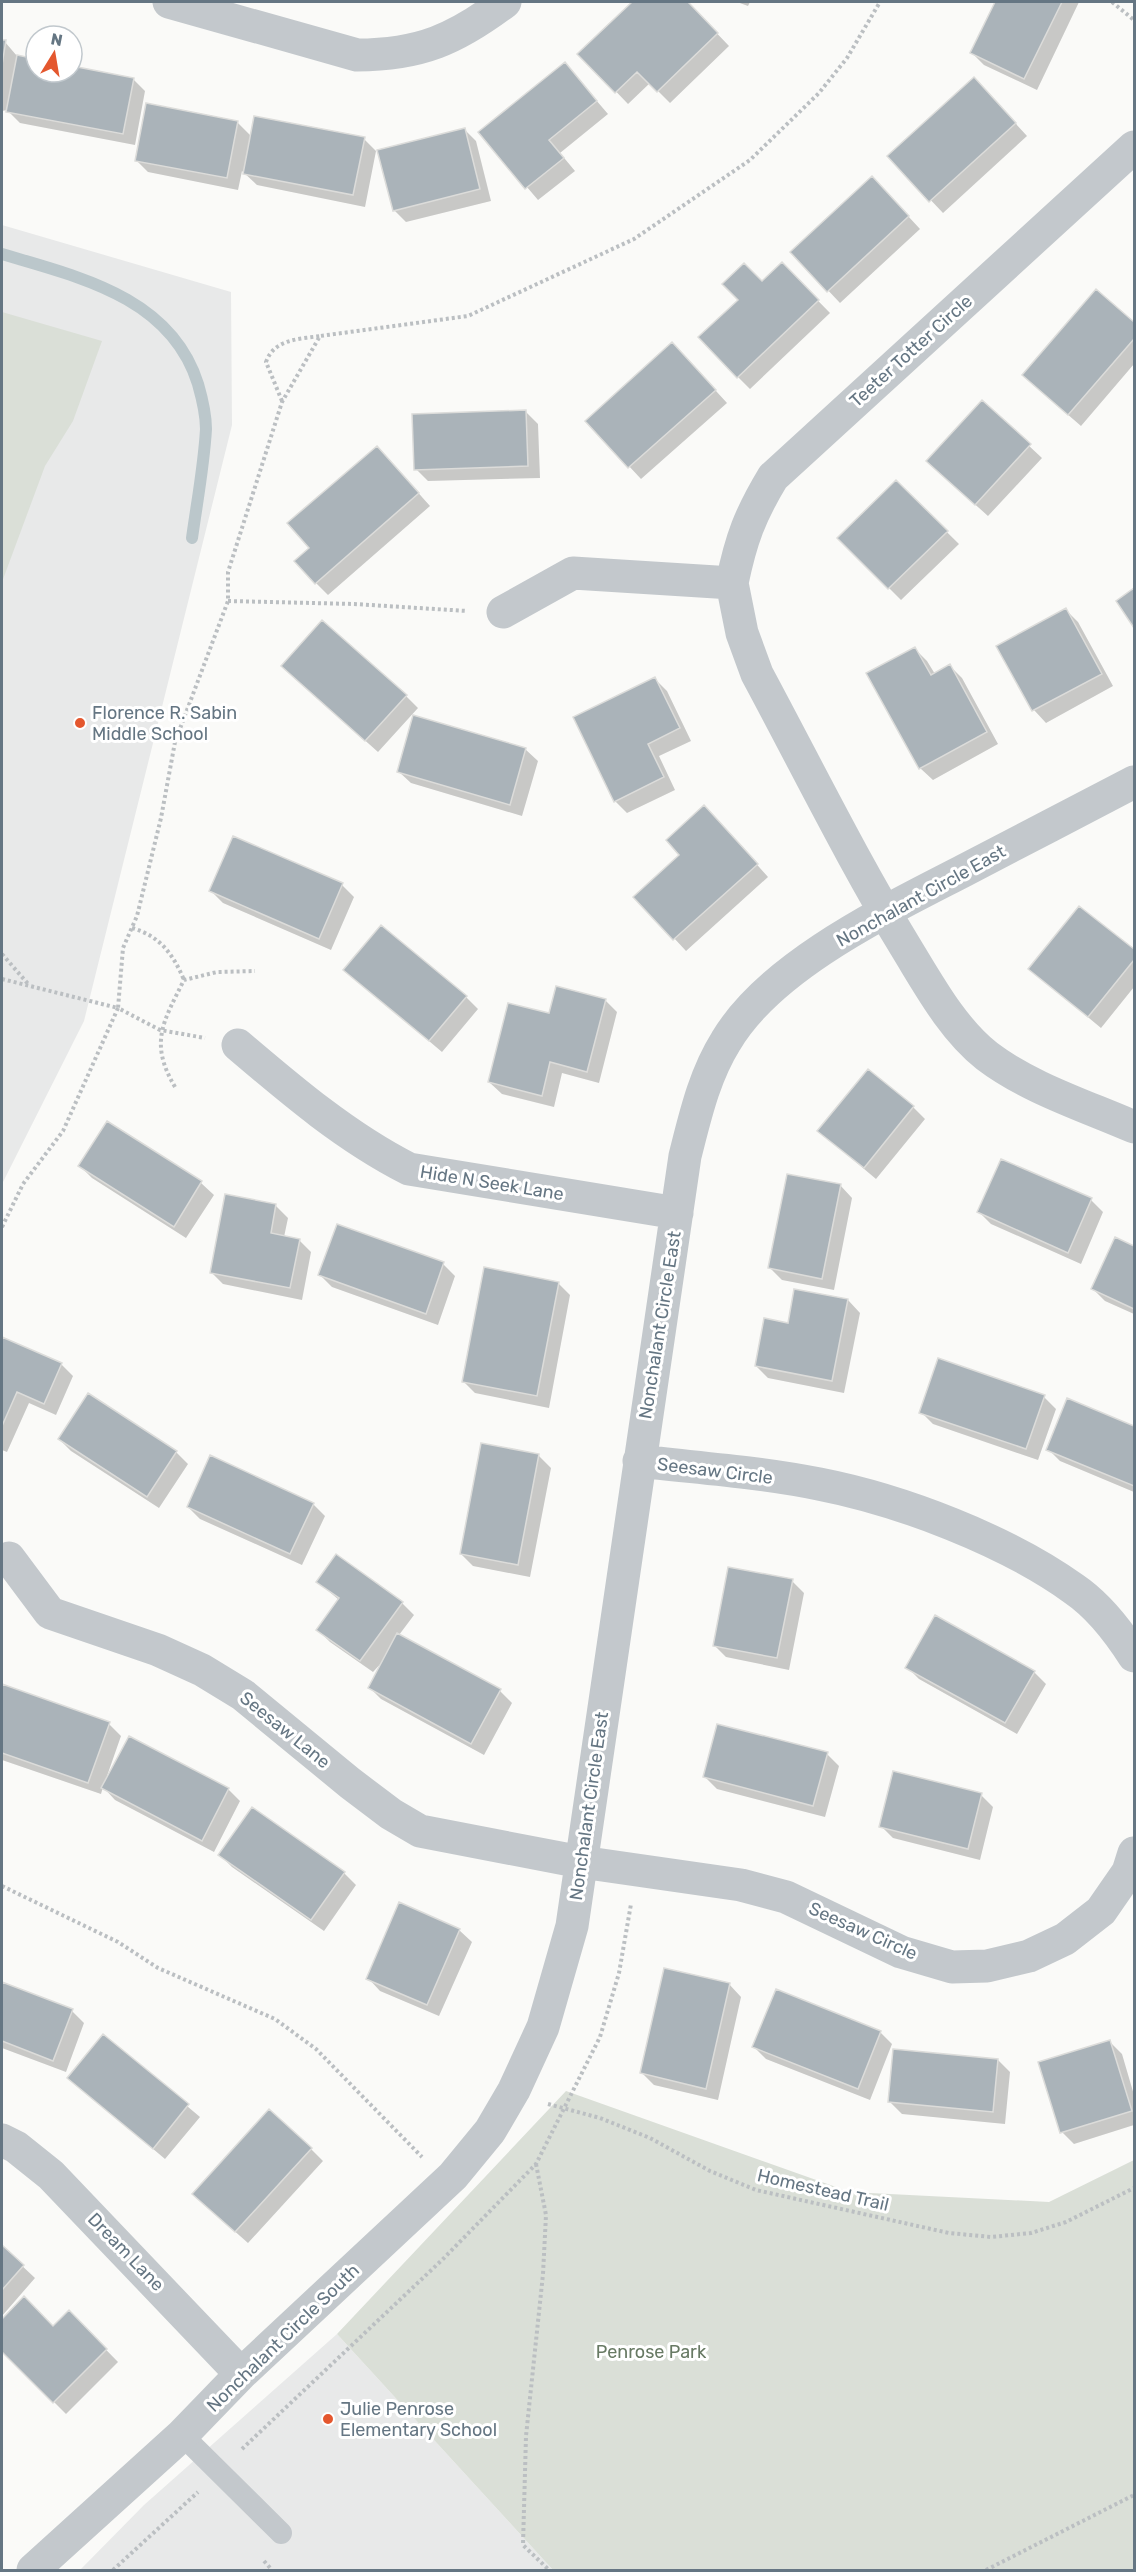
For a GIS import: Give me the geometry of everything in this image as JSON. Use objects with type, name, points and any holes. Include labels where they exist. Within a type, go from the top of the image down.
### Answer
[{"type":"street","points":[[169,2],[357,55],[389,55],[431,47],[468,29],[505,2]]},
{"type":"street","name":"Teeter Totter Circle","points":[[1134,147],[773,477],[754,507],[741,539],[732,583],[742,633],[757,674],[884,912],[928,985],[958,1026],[986,1055],[1025,1079],[1134,1127]]},
{"type":"street","points":[[503,612],[573,573],[732,583]]},
{"type":"street","name":"Nonchalant Circle East","points":[[514,2090],[543,2027],[560,1975],[572,1926],[685,1156],[708,1077],[726,1040],[750,1010],[789,973],[884,912],[1134,782]]},
{"type":"street","name":"Hide N Seek Lane","points":[[238,1045],[298,1097],[373,1150],[409,1169],[677,1213]]},
{"type":"street","name":"Seesaw Circle","points":[[639,1461],[819,1484],[888,1501],[946,1523],[1034,1565],[1075,1589],[1101,1612],[1134,1656]]},
{"type":"street","name":"Seesaw Lane","points":[[9,1558],[50,1613],[158,1650],[202,1670],[243,1695],[350,1783],[391,1814],[420,1831],[581,1862]]},
{"type":"street","name":"Seesaw Circle","points":[[581,1862],[741,1885],[786,1897],[901,1952],[952,1967],[987,1966],[1029,1956],[1065,1939],[1101,1911],[1128,1872],[1134,1853]]},
{"type":"street","name":"Nonchalant Circle South","points":[[33,2571],[182,2435],[241,2374],[448,2183],[490,2131],[514,2090]]},
{"type":"street","name":"Dream Lane","points":[[2,2140],[16,2147],[51,2175],[241,2374]]},
{"type":"lane","points":[[182,2435],[281,2533]]},
{"type":"path","points":[[282,402],[266,362],[270,352],[284,342],[468,316],[634,239],[758,153],[819,93],[847,58],[880,2]]},
{"type":"path","points":[[1112,2],[1134,20]]},
{"type":"path","points":[[2,1227],[23,1184],[63,1131],[118,1008],[123,948],[132,928],[161,818],[175,742],[228,602],[228,572],[282,402],[320,336]]},
{"type":"path","points":[[228,602],[354,604],[503,612]]},
{"type":"path","points":[[132,928],[150,933],[173,955],[184,980],[160,1030],[163,1067],[175,1087]]},
{"type":"path","points":[[2,954],[31,986]]},
{"type":"path","points":[[184,980],[217,972],[255,971]]},
{"type":"path","points":[[2,979],[118,1008],[160,1030],[238,1045]]},
{"type":"path","points":[[2,1886],[118,1942],[158,1968],[275,2019],[316,2049],[423,2157]]},
{"type":"path","name":"Homestead Trail","points":[[514,2090],[562,2110],[600,2118],[640,2134],[710,2171],[756,2190],[949,2233],[991,2236],[1031,2233],[1066,2222],[1134,2188]]},
{"type":"path","points":[[536,2164],[546,2215],[543,2274],[526,2436],[523,2545],[549,2571]]},
{"type":"path","points":[[986,2571],[1134,2495]]},
{"type":"shaded area","name":"Florence R. Sabin Middle School","points":[[2,225],[231,292],[232,425],[84,1021],[2,1184]]},
{"type":"shaded area","name":"Julie Penrose Elementary School","points":[[337,2334],[553,2570],[80,2570],[144,2505]]},
{"type":"green space","points":[[2,312],[102,341],[73,421],[45,466],[2,582]]},
{"type":"green space","name":"Penrose Park","points":[[566,2091],[850,2192],[1049,2202],[1134,2160],[1134,2570],[553,2570],[337,2334]]},
{"type":"building","points":[[632,2],[688,2],[718,33],[657,92],[637,72],[615,93],[577,54]]},
{"type":"building","points":[[995,2],[1062,2],[1024,79],[970,53]]},
{"type":"building","points":[[2,40],[6,40],[2,65]]},
{"type":"building","points":[[17,55],[24,56],[24,84],[84,84],[84,68],[134,78],[123,134],[6,112]]},
{"type":"building","points":[[565,62],[597,101],[549,140],[564,158],[525,189],[478,132]]},
{"type":"building","points":[[974,77],[1016,123],[929,202],[887,156]]},
{"type":"building","points":[[146,103],[238,121],[227,178],[135,161]]},
{"type":"building","points":[[254,116],[365,137],[353,195],[243,174]]},
{"type":"building","points":[[465,128],[480,189],[393,211],[377,150]]},
{"type":"building","points":[[872,176],[909,216],[827,292],[790,252]]},
{"type":"building","points":[[782,262],[819,300],[737,378],[698,337],[738,300],[722,284],[744,263],[762,281]]},
{"type":"building","points":[[1096,289],[1134,322],[1134,339],[1068,415],[1022,375]]},
{"type":"building","points":[[672,342],[716,390],[628,468],[585,421]]},
{"type":"building","points":[[982,400],[1031,444],[975,505],[926,461]]},
{"type":"building","points":[[526,410],[528,466],[414,470],[412,414]]},
{"type":"building","points":[[377,446],[419,493],[315,584],[294,561],[309,548],[287,523]]},
{"type":"building","points":[[896,480],[948,531],[888,589],[837,538]]},
{"type":"building","points":[[1134,588],[1134,628],[1116,601]]},
{"type":"building","points":[[1066,608],[1102,674],[1032,711],[996,646]]},
{"type":"building","points":[[322,620],[407,695],[365,741],[281,666]]},
{"type":"building","points":[[915,647],[931,675],[950,664],[987,732],[919,769],[866,673]]},
{"type":"building","points":[[655,677],[680,728],[648,744],[664,777],[614,802],[573,717]]},
{"type":"building","points":[[413,715],[526,748],[510,805],[397,772]]},
{"type":"building","points":[[704,805],[758,864],[673,940],[633,897],[679,855],[666,840]]},
{"type":"building","points":[[233,836],[343,883],[319,939],[209,891]]},
{"type":"building","points":[[1079,906],[1134,949],[1134,960],[1088,1017],[1028,969]]},
{"type":"building","points":[[381,925],[467,996],[429,1041],[343,970]]},
{"type":"building","points":[[556,986],[606,999],[587,1072],[550,1062],[542,1096],[488,1082],[508,1003],[549,1013]]},
{"type":"building","points":[[868,1069],[914,1106],[864,1168],[817,1131]]},
{"type":"building","points":[[107,1121],[202,1181],[174,1227],[78,1166]]},
{"type":"building","points":[[1001,1159],[1092,1198],[1068,1253],[977,1212]]},
{"type":"building","points":[[787,1174],[841,1184],[822,1279],[768,1268]]},
{"type":"building","points":[[225,1194],[276,1204],[271,1233],[300,1239],[290,1288],[210,1273]]},
{"type":"building","points":[[337,1224],[444,1262],[426,1314],[318,1275]]},
{"type":"building","points":[[1115,1237],[1134,1246],[1134,1309],[1091,1289]]},
{"type":"building","points":[[484,1267],[559,1282],[537,1396],[462,1382]]},
{"type":"building","points":[[794,1289],[848,1299],[832,1381],[755,1366],[764,1318],[788,1323]]},
{"type":"building","points":[[2,1337],[62,1363],[44,1404],[17,1392],[2,1426]]},
{"type":"building","points":[[938,1358],[1045,1395],[1026,1449],[919,1413]]},
{"type":"building","points":[[88,1393],[177,1451],[147,1497],[58,1439]]},
{"type":"building","points":[[1067,1398],[1134,1426],[1134,1486],[1046,1450]]},
{"type":"building","points":[[481,1443],[539,1454],[518,1565],[460,1554]]},
{"type":"building","points":[[210,1455],[314,1503],[290,1554],[187,1507]]},
{"type":"building","points":[[336,1554],[403,1602],[360,1661],[316,1630],[339,1598],[316,1582]]},
{"type":"building","points":[[728,1567],[793,1579],[777,1658],[713,1646]]},
{"type":"building","points":[[935,1615],[1035,1671],[1005,1723],[905,1668]]},
{"type":"building","points":[[397,1633],[501,1689],[471,1744],[368,1688]]},
{"type":"building","points":[[2,1684],[110,1722],[88,1783],[2,1753]]},
{"type":"building","points":[[717,1724],[828,1752],[813,1806],[703,1777]]},
{"type":"building","points":[[129,1736],[229,1788],[202,1841],[101,1788]]},
{"type":"building","points":[[893,1771],[982,1793],[968,1849],[879,1827]]},
{"type":"building","points":[[252,1807],[345,1872],[311,1920],[218,1855]]},
{"type":"building","points":[[399,1902],[460,1929],[427,2005],[366,1979]]},
{"type":"building","points":[[664,1968],[730,1983],[706,2089],[640,2073]]},
{"type":"building","points":[[2,1982],[73,2009],[53,2061],[2,2041]]},
{"type":"building","points":[[776,1989],[881,2031],[858,2089],[752,2047]]},
{"type":"building","points":[[103,2034],[189,2104],[153,2149],[67,2078]]},
{"type":"building","points":[[1110,2040],[1132,2111],[1060,2133],[1038,2062]]},
{"type":"building","points":[[893,2049],[998,2059],[993,2112],[888,2102]]},
{"type":"building","points":[[269,2109],[312,2148],[235,2232],[192,2194]]},
{"type":"building","points":[[2,2245],[24,2265],[2,2290]]},
{"type":"building","points":[[24,2296],[53,2326],[69,2310],[107,2349],[53,2403],[2,2352],[2,2319]]},
{"type":"waterway","points":[[2,254],[91,282],[119,295],[144,311],[167,330],[185,354],[198,384],[206,423],[204,456],[192,538]]},
{"type":"place","name":"Florence R. Sabin Middle School","points":[[80,723]]},
{"type":"place","name":"Julie Penrose Elementary School","points":[[328,2419]]}]
